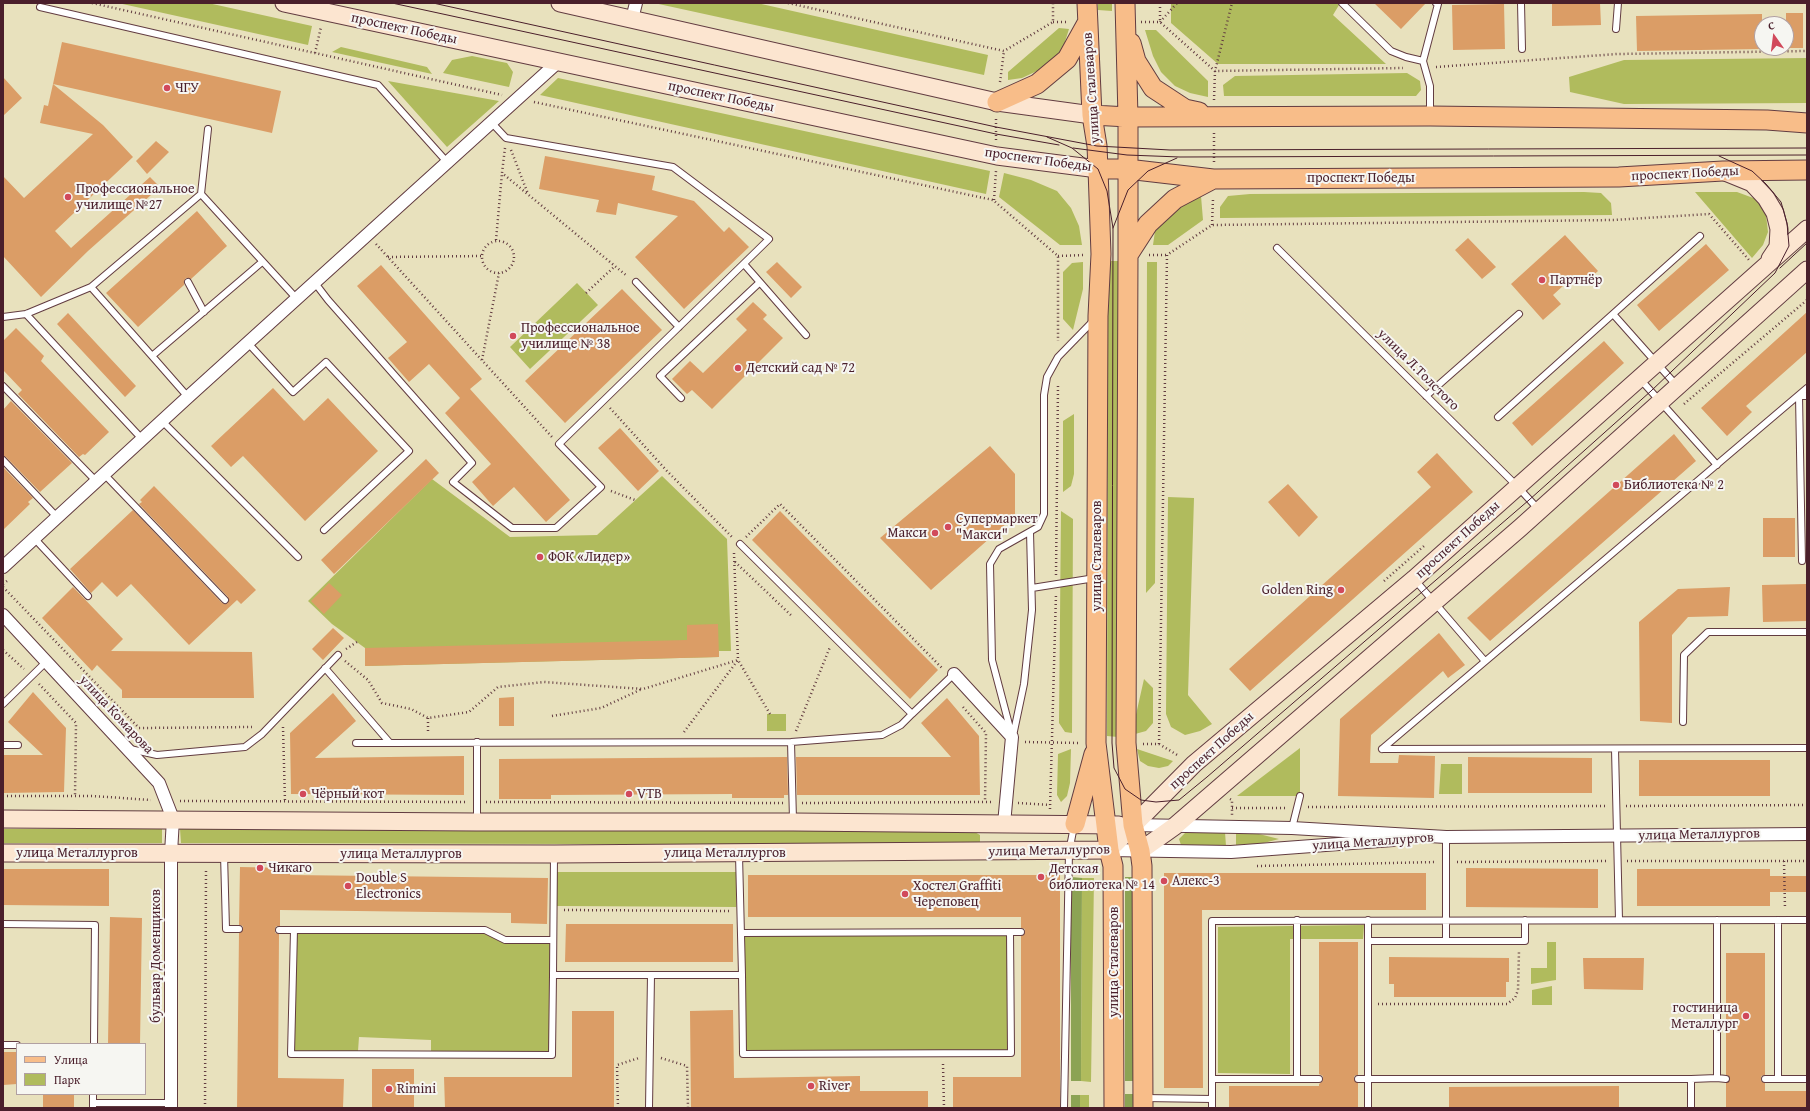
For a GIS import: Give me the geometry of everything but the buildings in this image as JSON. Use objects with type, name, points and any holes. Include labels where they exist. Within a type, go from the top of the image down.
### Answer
[{"type":"main road","name":"улица Сталеваров","points":[[1125,3],[1128,116],[1126,743],[1133,825],[1140,851],[1143,1103]]},
{"type":"main road","name":"улица Сталеваров","points":[[1087,12],[1092,114],[1097,146],[1101,254],[1098,316],[1096,743],[1109,850],[1113,866],[1114,1108]]},
{"type":"main road","points":[[997,102],[1037,84],[1067,59],[1087,12]]},
{"type":"main road","points":[[1125,22],[1136,61],[1153,88],[1185,109],[1214,116]]},
{"type":"main road","points":[[1092,114],[1128,116],[1430,116],[1767,120],[1807,123]]},
{"type":"main road","name":"проспект Победы","points":[[1098,169],[1128,169],[1213,179],[1619,177],[1724,171],[1807,170]]},
{"type":"main road","points":[[1128,255],[1148,224],[1175,199],[1213,179]]},
{"type":"main road","points":[[1075,824],[1096,743]]},
{"type":"street","name":"проспект Победы","points":[[284,3],[997,156],[1098,169]]},
{"type":"street","points":[[560,3],[634,11],[997,102],[1092,114]]},
{"type":"street","points":[[3,567],[188,397],[558,62]]},
{"type":"street","points":[[1724,171],[1752,183],[1766,198],[1775,213],[1779,229],[1778,247],[1760,272]]},
{"type":"street","name":"проспект Победы","points":[[1109,850],[1194,764],[1414,579],[1807,229]]},
{"type":"street","points":[[1140,851],[1175,826],[1540,511],[1660,401],[1807,270]]},
{"type":"street","name":"улица Комарова","points":[[3,615],[159,784],[173,819],[171,853]]},
{"type":"street","points":[[952,675],[1012,737],[1004,824]]},
{"type":"street","name":"улица Металлургов","points":[[3,819],[1075,824],[1292,828],[1446,837]]},
{"type":"street","name":"улица Металлургов","points":[[3,853],[554,854],[739,852],[1069,852],[1109,850],[1231,852],[1446,837],[1807,834]]},
{"type":"street","name":"бульвар Доменщиков","points":[[171,853],[171,1105]]},
{"type":"lane","points":[[1342,3],[1391,51],[1406,57],[1423,61]]},
{"type":"lane","points":[[1430,116],[1430,86],[1423,61],[1438,3]]},
{"type":"lane","points":[[1521,3],[1522,49]]},
{"type":"lane","points":[[1616,29],[1618,3]]},
{"type":"lane","points":[[40,7],[378,85],[447,162]]},
{"type":"lane","points":[[315,283],[328,300],[472,463],[453,482],[512,528],[556,528],[601,487],[559,444],[769,239],[673,167],[506,138],[491,122]]},
{"type":"lane","points":[[3,317],[26,314],[91,287],[201,194],[208,128]]},
{"type":"lane","points":[[201,194],[297,299]]},
{"type":"lane","points":[[1498,417],[1700,236]]},
{"type":"lane","name":"улица Л.Толстого","points":[[1277,248],[1518,486],[1540,511]]},
{"type":"lane","points":[[152,356],[262,262]]},
{"type":"lane","points":[[744,264],[806,335]]},
{"type":"lane","points":[[188,282],[204,312]]},
{"type":"lane","points":[[636,282],[679,327]]},
{"type":"lane","points":[[682,398],[660,376],[759,283]]},
{"type":"lane","points":[[91,287],[188,397]]},
{"type":"lane","points":[[26,314],[142,439]]},
{"type":"lane","points":[[1426,396],[1519,314]]},
{"type":"lane","points":[[1613,314],[1677,386]]},
{"type":"lane","points":[[1012,737],[992,660],[990,564],[999,549],[1038,527],[1044,514],[1044,395],[1047,376],[1058,357],[1098,316]]},
{"type":"lane","points":[[248,343],[293,392],[326,362],[409,451],[324,530]]},
{"type":"lane","points":[[1639,378],[1717,464]]},
{"type":"lane","points":[[3,386],[225,600]]},
{"type":"lane","points":[[1807,388],[1484,660],[1382,749],[1807,748]]},
{"type":"lane","points":[[1799,396],[1807,396]]},
{"type":"lane","points":[[1799,396],[1804,515],[1802,561]]},
{"type":"lane","points":[[162,421],[298,557]]},
{"type":"lane","points":[[3,460],[57,517]]},
{"type":"lane","points":[[1012,737],[1024,684],[1032,610],[1030,532]]},
{"type":"lane","points":[[34,538],[88,596]]},
{"type":"lane","points":[[740,544],[912,714]]},
{"type":"lane","points":[[1032,588],[1097,578]]},
{"type":"lane","points":[[1414,579],[1484,660]]},
{"type":"lane","points":[[1683,722],[1684,655],[1708,632],[1807,632]]},
{"type":"lane","points":[[126,748],[157,755],[245,747],[268,727],[338,655]]},
{"type":"lane","points":[[3,704],[46,662]]},
{"type":"lane","points":[[325,668],[390,743]]},
{"type":"lane","points":[[356,743],[791,742],[882,735],[901,725],[952,675]]},
{"type":"lane","points":[[477,742],[477,822]]},
{"type":"lane","points":[[791,742],[793,822]]},
{"type":"lane","points":[[3,745],[18,745]]},
{"type":"lane","points":[[1614,749],[1619,920]]},
{"type":"lane","points":[[1292,828],[1300,796]]},
{"type":"lane","points":[[1064,1108],[1069,852],[1075,824]]},
{"type":"lane","points":[[1446,837],[1446,941]]},
{"type":"lane","points":[[739,852],[743,1054],[1011,1053],[1010,932]]},
{"type":"lane","points":[[223,853],[226,929],[239,929]]},
{"type":"lane","points":[[294,930],[291,1054],[552,1055],[554,854]]},
{"type":"lane","points":[[1297,920],[1297,1079]]},
{"type":"lane","points":[[1368,920],[1368,1108]]},
{"type":"lane","points":[[1368,941],[1525,941],[1525,920]]},
{"type":"lane","points":[[1717,920],[1717,1078]]},
{"type":"lane","points":[[1778,920],[1778,1079]]},
{"type":"lane","points":[[1212,1108],[1212,921],[1807,920]]},
{"type":"lane","points":[[3,924],[95,925],[94,1043]]},
{"type":"lane","points":[[280,930],[485,930],[505,940],[553,940]]},
{"type":"lane","points":[[1060,931],[1068,931]]},
{"type":"lane","points":[[741,933],[1021,932]]},
{"type":"lane","points":[[552,975],[742,975]]},
{"type":"lane","points":[[649,1108],[652,975]]},
{"type":"lane","points":[[3,1045],[16,1045]]},
{"type":"lane","points":[[1212,1079],[1319,1079]]},
{"type":"lane","points":[[1358,1079],[1726,1079]]},
{"type":"lane","points":[[1691,1079],[1691,1108]]},
{"type":"lane","points":[[1765,1079],[1807,1079]]},
{"type":"lane","points":[[93,1095],[93,1106],[171,1105]]},
{"type":"lane","points":[[1143,1103],[1212,1099]]},
{"type":"path","points":[[92,3],[505,96]]},
{"type":"path","points":[[788,3],[1004,51],[1053,22],[1087,12]]},
{"type":"path","points":[[1053,3],[1053,22]]},
{"type":"path","points":[[1160,3],[1160,22]]},
{"type":"path","points":[[1160,22],[1177,3]]},
{"type":"path","points":[[1212,224],[1215,71],[1232,3]]},
{"type":"path","points":[[1125,22],[1160,22],[1215,71],[1426,68]]},
{"type":"path","points":[[315,53],[321,27]]},
{"type":"path","points":[[994,200],[997,156],[997,102],[1004,51]]},
{"type":"path","points":[[1617,54],[1807,51]]},
{"type":"path","points":[[3,796],[76,796],[166,801],[792,803],[1006,802],[1050,805],[1056,584],[1058,256],[994,200],[531,101]]},
{"type":"path","points":[[496,240],[506,138]]},
{"type":"path","points":[[506,138],[528,194]]},
{"type":"path","points":[[502,173],[614,266],[636,282]]},
{"type":"path","points":[[496,240],[507,243],[514,255],[510,267],[499,273],[487,269],[481,256],[484,247],[496,240]]},
{"type":"path","points":[[376,243],[559,444]]},
{"type":"path","points":[[388,257],[481,256]]},
{"type":"path","points":[[586,293],[614,266]]},
{"type":"path","points":[[482,360],[499,273]]},
{"type":"path","points":[[603,401],[667,471],[740,544],[780,504],[952,675]]},
{"type":"path","points":[[601,487],[635,500]]},
{"type":"path","points":[[732,536],[732,543]]},
{"type":"path","points":[[1380,584],[1428,543]]},
{"type":"path","points":[[733,549],[735,562],[738,660],[770,714]]},
{"type":"path","points":[[735,562],[793,617]]},
{"type":"path","points":[[3,587],[139,728],[283,727],[285,802]]},
{"type":"path","points":[[791,742],[834,637]]},
{"type":"path","points":[[3,650],[32,676],[76,723],[76,796]]},
{"type":"path","points":[[338,655],[368,680],[382,704],[411,709],[428,718],[468,712],[498,687],[544,682],[643,689]]},
{"type":"path","points":[[552,716],[601,708],[643,689],[738,660]]},
{"type":"path","points":[[677,742],[738,660]]},
{"type":"path","points":[[962,706],[986,733],[985,802]]},
{"type":"path","points":[[428,718],[428,743]]},
{"type":"path","points":[[1232,808],[1807,805]]},
{"type":"path","points":[[1784,861],[1785,920]]},
{"type":"path","points":[[205,1108],[206,865]]},
{"type":"path","points":[[553,910],[740,911]]},
{"type":"path","points":[[1368,1004],[1507,1004],[1515,998],[1518,990],[1519,941]]},
{"type":"path","points":[[943,1062],[944,1108]]},
{"type":"green space","points":[[118,3],[208,3],[312,26],[308,45]]},
{"type":"green space","points":[[654,3],[757,3],[988,55],[984,75]]},
{"type":"green space","points":[[1098,3],[1112,3],[1112,11],[1098,10]]},
{"type":"green space","points":[[1171,3],[1337,3],[1339,5],[1333,15],[1386,64],[1218,64],[1171,23]]},
{"type":"green space","points":[[1059,28],[1069,29],[1063,48],[1053,60],[1037,71],[1022,78],[1008,80],[1008,72]]},
{"type":"green space","points":[[1145,30],[1156,30],[1208,81],[1208,97],[1190,93],[1175,86],[1161,72],[1153,56]]},
{"type":"green space","points":[[341,47],[427,67],[432,74],[332,52]]},
{"type":"green space","points":[[472,56],[507,63],[513,72],[509,87],[443,73],[452,60]]},
{"type":"green space","points":[[1807,58],[1807,103],[1624,104],[1570,92],[1569,77],[1624,60]]},
{"type":"green space","points":[[1407,73],[1420,81],[1421,90],[1416,96],[1224,96],[1223,85],[1235,76]]},
{"type":"green space","points":[[558,78],[990,171],[986,194],[540,95]]},
{"type":"green space","points":[[388,81],[499,101],[447,147]]},
{"type":"green space","points":[[1004,173],[1031,180],[1057,191],[1071,208],[1079,226],[1082,245],[1060,245],[999,197]]},
{"type":"green space","points":[[1695,192],[1737,192],[1756,199],[1766,215],[1768,232],[1763,245],[1752,258]]},
{"type":"green space","points":[[1601,193],[1611,203],[1612,215],[1220,218],[1220,207],[1228,196],[1250,194]]},
{"type":"green space","points":[[1201,196],[1203,220],[1168,245],[1153,245],[1155,231],[1165,217],[1179,205]]},
{"type":"green space","points":[[1108,261],[1119,261],[1118,737],[1107,736]]},
{"type":"green space","points":[[1083,262],[1083,289],[1073,330],[1063,319],[1063,272],[1072,263]]},
{"type":"green space","points":[[1147,262],[1157,262],[1155,583],[1146,593]]},
{"type":"green space","points":[[577,283],[598,305],[530,369],[510,347]]},
{"type":"green space","points":[[1074,414],[1074,474],[1071,486],[1063,492],[1063,421]]},
{"type":"green space","name":"ФОК «Лидер»","points":[[662,476],[727,539],[731,651],[719,651],[719,657],[365,666],[365,648],[332,624],[308,601],[432,479],[510,537],[597,535]]},
{"type":"green space","points":[[1168,497],[1194,498],[1188,695],[1212,724],[1200,731],[1185,735],[1171,727],[1166,714]]},
{"type":"green space","points":[[1061,511],[1073,519],[1072,733],[1065,732],[1059,723]]},
{"type":"green space","points":[[1144,679],[1153,688],[1153,723],[1146,731],[1135,734],[1135,719]]},
{"type":"green space","points":[[767,714],[786,714],[786,731],[767,731]]},
{"type":"green space","points":[[1300,748],[1300,796],[1237,796]]},
{"type":"green space","points":[[1071,749],[1070,783],[1067,796],[1061,802],[1057,795],[1058,754]]},
{"type":"green space","points":[[1137,749],[1173,761],[1168,766],[1159,768],[1148,766],[1140,761]]},
{"type":"green space","points":[[1441,764],[1462,764],[1462,794],[1439,794]]},
{"type":"green space","points":[[3,829],[162,829],[162,843],[3,843]]},
{"type":"green space","points":[[180,829],[973,831],[980,835],[980,842],[973,845],[181,843]]},
{"type":"green space","points":[[1225,832],[1226,846],[1189,847],[1181,845],[1179,839],[1185,833]]},
{"type":"green space","points":[[1236,833],[1259,834],[1279,839],[1260,844],[1236,845]]},
{"type":"green space","points":[[557,872],[736,872],[736,907],[557,906]]},
{"type":"green space","points":[[1071,877],[1082,878],[1081,1081],[1071,1081]]},
{"type":"green space","points":[[1125,877],[1137,877],[1135,1081],[1125,1081]]},
{"type":"green space","points":[[1082,878],[1094,878],[1091,1082],[1081,1081]]},
{"type":"green space","points":[[1364,925],[1363,939],[1290,939],[1290,1074],[1218,1073],[1218,927]]},
{"type":"green space","points":[[1010,932],[1011,1053],[743,1054],[741,933]]},
{"type":"green space","points":[[296,933],[484,933],[506,942],[551,942],[549,1052],[431,1051],[431,1040],[359,1037],[358,1051],[293,1051]]},
{"type":"green space","points":[[1547,942],[1556,942],[1556,980],[1531,984],[1531,968],[1547,968]]},
{"type":"green space","points":[[1552,986],[1552,1005],[1532,1005],[1532,990]]},
{"type":"green space","points":[[1125,1094],[1136,1094],[1136,1108],[1125,1108]]},
{"type":"green space","points":[[1071,1095],[1080,1095],[1080,1108],[1071,1108]]},
{"type":"green space","points":[[1080,1095],[1089,1095],[1089,1108],[1080,1108]]},
{"type":"tram line","points":[[392,3],[996,134],[1059,145]]},
{"type":"tram line","points":[[433,3],[996,127],[1097,146],[1170,150],[1807,148]]},
{"type":"tram line","points":[[1047,137],[1072,148],[1098,169],[1107,191],[1113,228],[1112,743],[1114,768],[1125,789],[1141,800],[1156,802],[1179,800],[1207,777],[1529,500],[1651,391],[1775,273],[1789,246],[1787,223],[1781,202],[1766,184],[1752,171],[1719,156]]},
{"type":"tram line","points":[[1073,148],[1127,155],[1180,157],[1807,155]]},
{"type":"tram line","points":[[1113,228],[1128,190],[1148,171],[1177,158]]},
{"type":"tram line","points":[[1780,268],[1807,243]]},
{"type":"place","name":"ЧГУ","points":[[167,88]]},
{"type":"place","name":"Профессиональное училище №27","points":[[68,197]]},
{"type":"place","name":"Партнёр","points":[[1542,280]]},
{"type":"place","name":"Профессиональное училище № 38","points":[[513,336]]},
{"type":"place","name":"Детский сад № 72","points":[[738,368]]},
{"type":"place","name":"Библиотека № 2","points":[[1616,485]]},
{"type":"place","name":"Супермаркет \"Макси\"","points":[[948,527]]},
{"type":"place","name":"Макси","points":[[935,533]]},
{"type":"place","name":"ФОК «Лидер»","points":[[540,557]]},
{"type":"place","name":"Golden Ring","points":[[1341,590]]},
{"type":"place","name":"Чёрный кот","points":[[303,794]]},
{"type":"place","name":"VTB","points":[[629,794]]},
{"type":"place","name":"Чикаго","points":[[260,868]]},
{"type":"place","name":"Детская библиотека № 14","points":[[1041,877]]},
{"type":"place","name":"Алекс-3","points":[[1164,881]]},
{"type":"place","name":"Double S Electronics","points":[[348,886]]},
{"type":"place","name":"Хостел Graffiti Череповец","points":[[905,894]]},
{"type":"place","name":"гостиница Металлург","points":[[1746,1016]]},
{"type":"place","name":"River","points":[[811,1086]]},
{"type":"place","name":"Rimini","points":[[389,1089]]}]
